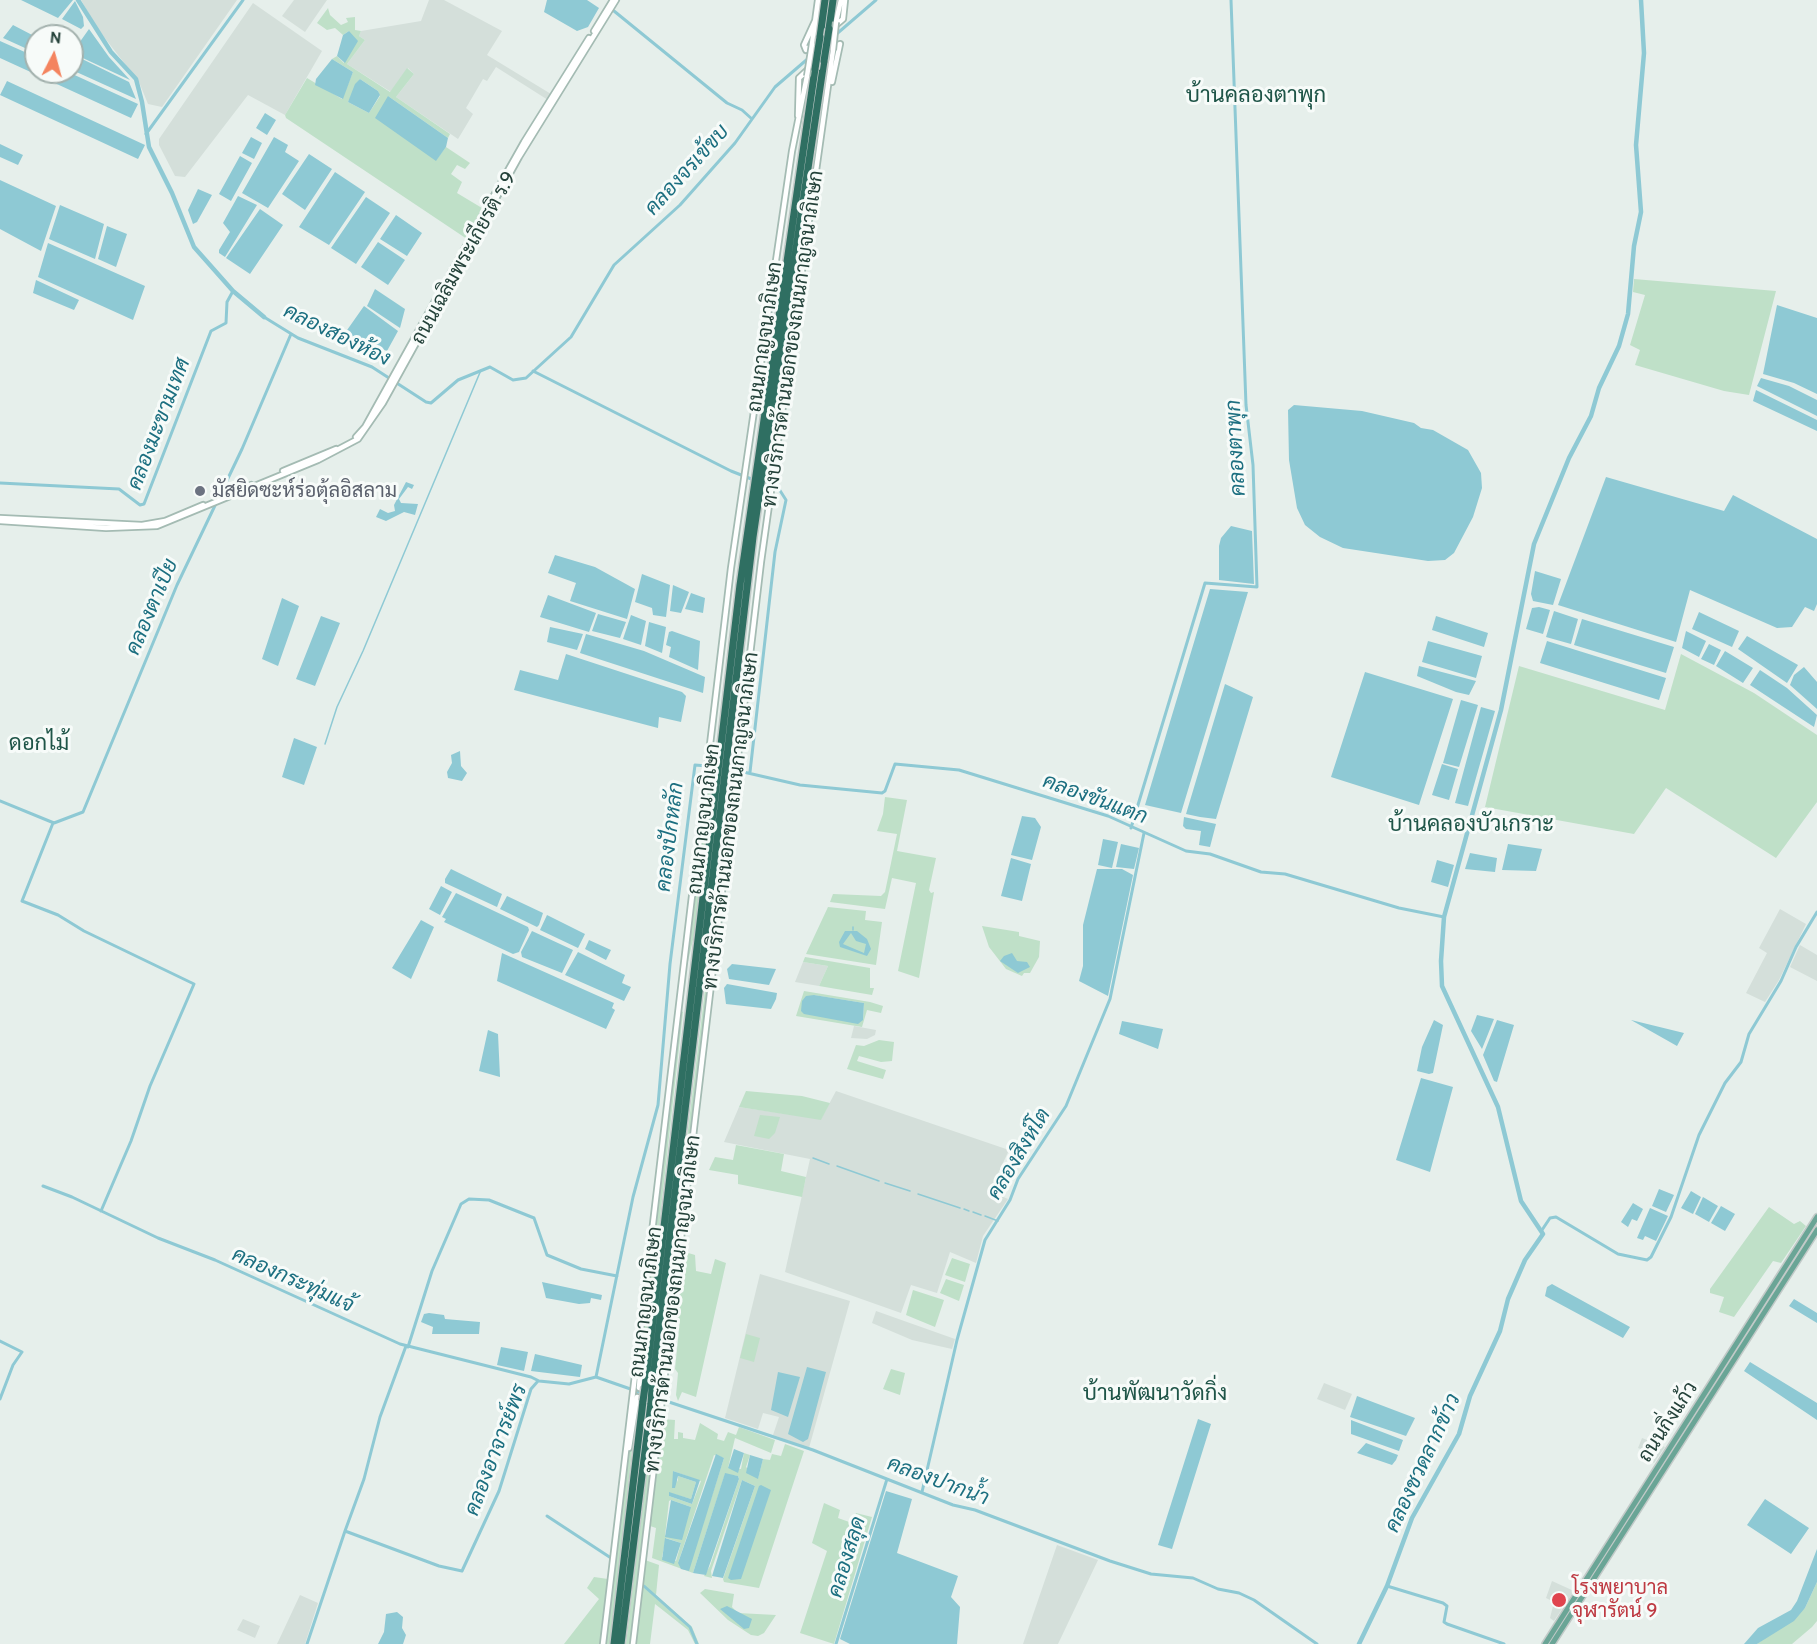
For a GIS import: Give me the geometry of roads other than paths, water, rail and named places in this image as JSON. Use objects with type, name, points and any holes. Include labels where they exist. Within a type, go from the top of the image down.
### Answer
[{"type":"highway","name":"ถนนกาญจนาภิเษก","points":[[649,1388],[682,1082],[724,763],[758,475],[825,0]]},
{"type":"highway","name":"ถนนกาญจนาภิเษก","points":[[758,475],[833,0]]},
{"type":"highway","name":"ถนนกาญจนาภิเษก","points":[[614,1644],[649,1388],[722,776]]},
{"type":"highway","points":[[672,1115],[682,1082]]},
{"type":"highway","name":"ถนนกาญจนาภิเษก","points":[[621,1644],[647,1402]]},
{"type":"main road","name":"ถนนเฉลิมพระเกียรติ ร.9","points":[[0,519],[108,526],[157,523],[207,505],[349,444],[365,427],[385,394],[525,142],[615,0]]},
{"type":"main road","points":[[603,1644],[731,568],[750,429],[818,0]]},
{"type":"main road","points":[[815,21],[809,28],[804,49],[843,19],[843,0]]},
{"type":"main road","name":"ทางบริการด้านนอกของถนนกาญจนาภิเษก","points":[[633,1644],[770,493],[827,104],[836,22],[843,0]]},
{"type":"main road","points":[[798,119],[796,98],[799,78],[838,43],[827,104]]},
{"type":"main road","name":"ถนนกิ่งแก้ว","points":[[1552,1644],[1618,1534],[1817,1217]]},
{"type":"main road","name":"ถนนกิ่งแก้ว","points":[[1545,1644],[1817,1230]]},
{"type":"main road","points":[[637,1360],[641,1364],[639,1388],[656,1394],[659,1392],[662,1364],[666,1361]]},
{"type":"main road","points":[[625,1467],[639,1396],[658,1403],[655,1451]]},
{"type":"water","points":[[21,0],[73,0],[58,18]]},
{"type":"water","points":[[547,0],[587,0],[599,8],[588,27],[577,31],[544,12]]},
{"type":"water","points":[[75,1],[84,24],[72,24],[62,19]]},
{"type":"water","points":[[13,25],[24,31],[24,48],[3,38]]},
{"type":"water","points":[[89,29],[109,57],[130,80],[84,59],[84,36]]},
{"type":"water","points":[[349,31],[358,41],[345,63],[337,56],[343,35]]},
{"type":"water","points":[[0,41],[24,52],[24,69],[0,58]]},
{"type":"water","points":[[332,59],[353,72],[343,99],[315,85],[316,79]]},
{"type":"water","points":[[84,60],[129,82],[136,99],[84,75]]},
{"type":"water","points":[[84,79],[138,104],[131,118],[57,84],[84,84]]},
{"type":"water","points":[[360,79],[378,91],[380,95],[369,113],[348,102],[355,84]]},
{"type":"water","points":[[7,81],[145,145],[138,159],[0,95]]},
{"type":"water","points":[[388,96],[448,138],[446,147],[436,161],[375,118]]},
{"type":"water","points":[[265,113],[276,120],[267,135],[256,128]]},
{"type":"water","points":[[251,137],[262,143],[254,159],[242,153]]},
{"type":"water","points":[[274,137],[288,145],[285,152],[299,161],[268,208],[242,193]]},
{"type":"water","points":[[0,144],[23,155],[18,165],[0,157]]},
{"type":"water","points":[[309,154],[332,169],[305,210],[282,194]]},
{"type":"water","points":[[240,156],[252,163],[231,201],[219,194]]},
{"type":"water","points":[[335,172],[365,192],[329,245],[299,227]]},
{"type":"water","points":[[0,180],[56,206],[41,251],[0,229]]},
{"type":"water","points":[[198,189],[212,195],[197,222],[193,224],[188,210]]},
{"type":"water","points":[[238,196],[257,205],[225,257],[219,253],[219,250],[230,232],[223,223]]},
{"type":"water","points":[[366,197],[390,213],[356,264],[331,248]]},
{"type":"water","points":[[60,205],[104,224],[95,259],[49,239]]},
{"type":"water","points":[[260,209],[283,225],[250,274],[226,258]]},
{"type":"water","points":[[396,215],[422,233],[407,256],[380,239]]},
{"type":"water","points":[[107,226],[127,234],[116,267],[98,259]]},
{"type":"water","points":[[378,242],[405,260],[388,285],[361,267]]},
{"type":"water","points":[[48,243],[145,286],[133,320],[38,277]]},
{"type":"water","points":[[36,280],[79,300],[74,310],[33,293]]},
{"type":"water","points":[[375,289],[405,309],[400,328],[367,306]]},
{"type":"water","points":[[1777,305],[1817,318],[1817,394],[1794,383],[1763,374]]},
{"type":"water","points":[[364,306],[398,331],[387,351],[345,333]]},
{"type":"water","points":[[1761,378],[1789,386],[1817,400],[1817,416],[1757,386]]},
{"type":"water","points":[[1756,390],[1817,420],[1817,431],[1753,401]]},
{"type":"water","points":[[1294,405],[1362,411],[1414,423],[1421,428],[1433,430],[1468,450],[1481,473],[1482,488],[1473,517],[1454,553],[1445,560],[1428,561],[1343,548],[1320,537],[1305,525],[1297,508],[1289,460],[1288,410]]},
{"type":"water","points":[[1606,477],[1724,511],[1733,495],[1817,539],[1817,604],[1814,611],[1805,607],[1792,627],[1777,628],[1690,590],[1676,642],[1558,605]]},
{"type":"water","points":[[406,482],[414,485],[412,489],[408,487],[399,499],[401,503],[418,504],[415,515],[404,512],[386,521],[376,517],[380,509],[388,513],[395,511],[394,505]]},
{"type":"water","points":[[1231,526],[1252,531],[1254,584],[1219,580],[1219,546],[1221,538]]},
{"type":"water","points":[[555,555],[595,567],[635,589],[627,619],[570,601],[576,583],[548,573]]},
{"type":"water","points":[[1535,571],[1561,579],[1553,605],[1533,601],[1531,594]]},
{"type":"water","points":[[642,574],[670,585],[666,617],[653,615],[652,608],[635,602]]},
{"type":"water","points":[[673,585],[689,592],[681,613],[670,611]]},
{"type":"water","points":[[1210,589],[1248,592],[1181,813],[1145,805]]},
{"type":"water","points":[[691,593],[705,598],[703,613],[685,609]]},
{"type":"water","points":[[548,595],[596,613],[589,632],[540,617]]},
{"type":"water","points":[[282,598],[299,606],[278,666],[262,659]]},
{"type":"water","points":[[1532,608],[1550,610],[1543,634],[1526,629]]},
{"type":"water","points":[[1554,611],[1578,619],[1571,644],[1546,637]]},
{"type":"water","points":[[1699,612],[1739,631],[1732,647],[1692,629]]},
{"type":"water","points":[[598,614],[626,622],[620,638],[592,631]]},
{"type":"water","points":[[631,615],[646,621],[641,645],[623,639]]},
{"type":"water","points":[[321,616],[340,623],[315,686],[296,679]]},
{"type":"water","points":[[1436,616],[1488,633],[1484,647],[1432,630]]},
{"type":"water","points":[[1582,619],[1674,647],[1666,673],[1574,645]]},
{"type":"water","points":[[649,622],[666,627],[662,653],[645,646]]},
{"type":"water","points":[[550,627],[583,634],[577,650],[547,642]]},
{"type":"water","points":[[1686,631],[1706,641],[1699,657],[1682,648]]},
{"type":"water","points":[[669,632],[700,641],[698,670],[669,657],[671,647],[666,645]]},
{"type":"water","points":[[586,634],[644,651],[705,677],[703,693],[580,653]]},
{"type":"water","points":[[1747,636],[1798,665],[1787,683],[1738,649]]},
{"type":"water","points":[[1428,641],[1482,656],[1476,678],[1422,662]]},
{"type":"water","points":[[1547,641],[1666,678],[1659,700],[1540,663]]},
{"type":"water","points":[[1709,644],[1721,650],[1714,665],[1701,659]]},
{"type":"water","points":[[1725,651],[1753,668],[1743,683],[1716,666]]},
{"type":"water","points":[[566,654],[682,692],[686,696],[681,722],[659,717],[658,728],[514,690],[520,670],[558,680]]},
{"type":"water","points":[[1419,666],[1476,681],[1469,695],[1456,692],[1417,676]]},
{"type":"water","points":[[1804,667],[1817,682],[1817,709],[1790,685],[1794,675]]},
{"type":"water","points":[[1760,670],[1787,688],[1817,715],[1814,727],[1750,685]]},
{"type":"water","points":[[1365,672],[1453,699],[1419,805],[1331,777]]},
{"type":"water","points":[[1225,684],[1253,697],[1216,819],[1186,814]]},
{"type":"water","points":[[1461,700],[1478,705],[1459,767],[1443,763]]},
{"type":"water","points":[[1481,707],[1495,711],[1468,806],[1455,803]]},
{"type":"water","points":[[294,738],[317,747],[304,785],[282,777]]},
{"type":"water","points":[[460,751],[461,766],[467,773],[462,781],[448,778],[447,772],[452,763],[451,755]]},
{"type":"water","points":[[1442,764],[1458,769],[1449,800],[1432,795]]},
{"type":"water","points":[[1022,816],[1035,818],[1041,827],[1032,860],[1011,855]]},
{"type":"water","points":[[1184,817],[1216,824],[1210,847],[1199,845],[1201,831],[1186,829],[1183,826]]},
{"type":"water","points":[[1103,839],[1118,842],[1112,868],[1098,865]]},
{"type":"water","points":[[1121,844],[1139,848],[1134,869],[1116,867]]},
{"type":"water","points":[[1508,844],[1542,849],[1536,871],[1502,870]]},
{"type":"water","points":[[1470,853],[1497,858],[1495,872],[1465,869]]},
{"type":"water","points":[[1011,858],[1031,864],[1022,901],[1001,896]]},
{"type":"water","points":[[1437,860],[1454,865],[1448,887],[1431,882]]},
{"type":"water","points":[[451,869],[502,894],[497,907],[445,883]]},
{"type":"water","points":[[1097,869],[1122,869],[1133,875],[1108,996],[1079,981],[1083,966],[1083,925]]},
{"type":"water","points":[[441,886],[452,892],[440,915],[429,909]]},
{"type":"water","points":[[456,893],[528,927],[529,930],[519,952],[513,954],[444,922],[446,919],[442,917]]},
{"type":"water","points":[[507,896],[543,913],[539,925],[537,927],[500,909]]},
{"type":"water","points":[[547,915],[585,934],[578,948],[540,930]]},
{"type":"water","points":[[421,920],[434,927],[411,979],[392,968]]},
{"type":"water","points":[[532,931],[573,950],[562,973],[522,957],[521,952]]},
{"type":"water","points":[[845,931],[857,931],[867,939],[871,949],[867,956],[840,947],[839,942]],"holes":[[[851,933],[856,941],[866,944],[864,953],[843,944]]]},
{"type":"water","points":[[589,940],[611,950],[606,960],[585,949]]},
{"type":"water","points":[[578,952],[625,975],[622,983],[631,987],[624,1001],[565,975]]},
{"type":"water","points":[[502,953],[614,1003],[612,1008],[615,1010],[606,1029],[497,981]]},
{"type":"water","points":[[1012,953],[1017,961],[1027,962],[1030,967],[1018,973],[1000,961],[1004,956]]},
{"type":"water","points":[[732,964],[776,969],[769,985],[729,979],[727,969]]},
{"type":"water","points":[[727,984],[777,993],[776,999],[771,1009],[726,1004],[724,988]]},
{"type":"water","points":[[814,995],[864,1003],[863,1020],[858,1024],[804,1014],[801,1011],[802,1001],[806,996]]},
{"type":"water","points":[[1477,1015],[1494,1019],[1482,1049],[1471,1031]]},
{"type":"water","points":[[1434,1020],[1443,1025],[1433,1073],[1429,1074],[1417,1071],[1422,1047]]},
{"type":"water","points":[[1497,1020],[1514,1025],[1497,1082],[1494,1081],[1483,1055]]},
{"type":"water","points":[[1631,1020],[1684,1033],[1677,1046]]},
{"type":"water","points":[[1122,1021],[1163,1029],[1158,1049],[1119,1034]]},
{"type":"water","points":[[488,1030],[498,1034],[500,1077],[479,1071]]},
{"type":"water","points":[[1421,1078],[1453,1087],[1430,1172],[1396,1160]]},
{"type":"water","points":[[1659,1189],[1674,1195],[1666,1212],[1652,1206]]},
{"type":"water","points":[[1691,1191],[1701,1197],[1693,1214],[1681,1208]]},
{"type":"water","points":[[1703,1197],[1718,1206],[1709,1222],[1695,1214]]},
{"type":"water","points":[[1633,1203],[1643,1209],[1637,1221],[1632,1219],[1628,1227],[1621,1222]]},
{"type":"water","points":[[1721,1206],[1735,1214],[1725,1231],[1711,1223]]},
{"type":"water","points":[[1650,1208],[1668,1216],[1656,1241],[1645,1236],[1643,1240],[1637,1238]]},
{"type":"water","points":[[542,1282],[602,1295],[601,1300],[591,1298],[590,1303],[579,1304],[546,1298]]},
{"type":"water","points":[[1552,1284],[1630,1327],[1623,1338],[1545,1296],[1547,1287]]},
{"type":"water","points":[[1794,1299],[1817,1313],[1817,1323],[1789,1306]]},
{"type":"water","points":[[424,1314],[444,1315],[445,1319],[480,1322],[479,1334],[432,1334],[433,1327],[421,1322]]},
{"type":"water","points":[[501,1347],[528,1352],[524,1371],[497,1365]]},
{"type":"water","points":[[535,1354],[582,1365],[580,1377],[531,1371]]},
{"type":"water","points":[[1750,1362],[1817,1403],[1817,1420],[1744,1371]]},
{"type":"water","points":[[807,1367],[826,1372],[808,1439],[803,1442],[788,1434]]},
{"type":"water","points":[[778,1372],[800,1377],[788,1417],[771,1410]]},
{"type":"water","points":[[1357,1396],[1415,1418],[1406,1436],[1350,1417]]},
{"type":"water","points":[[1198,1419],[1211,1424],[1172,1549],[1158,1545]]},
{"type":"water","points":[[1351,1420],[1403,1440],[1399,1451],[1351,1434]]},
{"type":"water","points":[[1366,1443],[1398,1455],[1396,1460],[1392,1465],[1357,1453]]},
{"type":"water","points":[[734,1449],[744,1453],[738,1473],[728,1468]]},
{"type":"water","points":[[716,1454],[724,1458],[689,1571],[681,1569],[678,1563]]},
{"type":"water","points":[[750,1455],[763,1459],[758,1479],[746,1473]]},
{"type":"water","points":[[673,1471],[700,1480],[692,1504],[669,1496],[669,1492],[691,1499],[696,1482],[678,1476],[675,1488],[672,1488]]},
{"type":"water","points":[[725,1473],[738,1476],[739,1479],[706,1575],[693,1573]]},
{"type":"water","points":[[742,1480],[755,1486],[723,1578],[712,1576]]},
{"type":"water","points":[[761,1485],[771,1490],[741,1579],[731,1580],[728,1578]]},
{"type":"water","points":[[886,1491],[912,1499],[897,1553],[958,1576],[951,1597],[960,1607],[957,1644],[850,1644],[840,1639]]},
{"type":"water","points":[[1765,1499],[1809,1528],[1791,1554],[1747,1525]]},
{"type":"water","points":[[671,1500],[691,1507],[682,1540],[665,1537]]},
{"type":"water","points":[[665,1538],[681,1543],[674,1564],[662,1560]]},
{"type":"water","points":[[1817,1549],[1817,1582],[1805,1608],[1794,1621],[1757,1644],[1744,1644],[1758,1628],[1791,1610],[1797,1601]]},
{"type":"water","points":[[727,1606],[752,1619],[749,1628],[744,1629],[720,1609]]},
{"type":"water","points":[[397,1612],[403,1617],[402,1628],[406,1635],[403,1644],[378,1644],[384,1632],[386,1614]]},
{"type":"waterway","name":"คลองสองห้อง","points":[[78,0],[111,52],[136,79],[149,147],[172,193],[194,247],[233,291],[264,317]]},
{"type":"waterway","points":[[146,134],[243,0]]},
{"type":"waterway","name":"คลองจรเข้ขบ","points":[[264,317],[298,338],[372,367],[426,402],[431,403],[458,380],[490,367],[513,380],[526,378],[571,337],[614,265],[680,205],[735,143],[775,87],[876,0]]},
{"type":"waterway","name":"คลองตาพุก","points":[[1131,828],[1205,583],[1257,587],[1253,465],[1246,405],[1231,0]]},
{"type":"waterway","name":"คลองชวดลากข้าว","points":[[1359,1644],[1387,1586],[1412,1518],[1459,1434],[1470,1396],[1500,1331],[1508,1299],[1525,1260],[1543,1234],[1521,1201],[1498,1107],[1442,986],[1444,917],[1501,710],[1534,544],[1569,458],[1591,416],[1599,388],[1619,346],[1628,314],[1634,246],[1641,212],[1636,145],[1644,53],[1641,0]]},
{"type":"waterway","points":[[614,11],[727,103],[742,110],[752,119]]},
{"type":"waterway","name":"คลองมะขามเทศ","points":[[0,483],[119,489],[140,505],[144,504],[211,331],[226,323],[227,302],[233,291]]},
{"type":"waterway","name":"คลองตาเปีย","points":[[0,801],[54,823],[83,812],[177,585],[242,449],[291,334]]},
{"type":"waterway","points":[[325,744],[337,707],[363,651],[481,370]]},
{"type":"waterway","name":"คลองปักหลัก","points":[[533,371],[731,471],[754,480]]},
{"type":"waterway","name":"คลองปักหลัก","points":[[750,772],[775,552],[786,500],[779,489],[760,482]]},
{"type":"waterway","name":"คลองขันแตก","points":[[726,768],[800,785],[882,793],[885,791],[895,764],[959,770],[1108,816],[1186,851],[1210,854],[1261,872],[1285,874],[1399,908],[1444,917]]},
{"type":"waterway","name":"คลองปักหลัก","points":[[596,1377],[633,1197],[658,1105],[670,964],[695,765],[719,767]]},
{"type":"waterway","points":[[53,823],[22,901],[58,915],[84,931],[194,984],[150,1086],[131,1141],[101,1211]]},
{"type":"waterway","name":"คลองสิงห์โต","points":[[922,1492],[957,1340],[985,1240],[1010,1200],[1018,1179],[1066,1106],[1110,999],[1144,833]]},
{"type":"waterway","points":[[1542,1230],[1550,1218],[1556,1217],[1618,1254],[1647,1260],[1651,1257],[1671,1217],[1699,1135],[1725,1083],[1741,1062],[1749,1034],[1781,981],[1796,947],[1817,912]]},
{"type":"waterway","points":[[813,1158],[829,1164]]},
{"type":"waterway","points":[[837,1166],[879,1181]]},
{"type":"waterway","points":[[885,1183],[910,1191]]},
{"type":"waterway","name":"คลองกระทุ่มแจ้","points":[[43,1186],[72,1197],[158,1238],[215,1260],[400,1344],[531,1377],[539,1381],[569,1384],[596,1377],[642,1393]]},
{"type":"waterway","points":[[918,1194],[960,1208]]},
{"type":"waterway","points":[[408,1347],[432,1271],[461,1204],[469,1199],[489,1200],[534,1218],[547,1255],[581,1269],[617,1276]]},
{"type":"waterway","points":[[964,1209],[969,1211]]},
{"type":"waterway","points":[[973,1212],[981,1215]]},
{"type":"waterway","points":[[985,1216],[998,1221]]},
{"type":"waterway","points":[[0,1341],[22,1352],[13,1365],[0,1399]]},
{"type":"waterway","points":[[345,1531],[364,1479],[380,1417],[406,1346]]},
{"type":"waterway","name":"คลองอาจารย์พร","points":[[307,1644],[345,1531],[439,1566],[462,1571],[499,1491],[531,1389],[538,1381]]},
{"type":"waterway","name":"คลองปากน้ำ","points":[[651,1396],[813,1450],[953,1505],[975,1510],[1110,1561],[1151,1574],[1193,1578],[1218,1589],[1239,1593],[1254,1600],[1317,1644]]},
{"type":"waterway","name":"คลองสลุด","points":[[836,1644],[887,1479]]},
{"type":"waterway","points":[[547,1516],[611,1558]]},
{"type":"waterway","points":[[644,1586],[690,1627],[697,1644]]},
{"type":"waterway","points":[[1387,1586],[1443,1603],[1447,1606],[1444,1622],[1504,1644]]},
{"type":"place","name":"มัสยิดซะห์ร่อตุ้ลอิสลาม","points":[[200,491]]},
{"type":"place","name":"โรงพยาบาล จุฬารัตน์ 9","points":[[1559,1600]]},
{"type":"district","name":"บ้านคลองตาพุก","points":[[1256,96]]},
{"type":"district","name":"ดอกไม้","points":[[39,744]]},
{"type":"district","name":"บ้านคลองบัวเกราะ","points":[[1471,825]]},
{"type":"district","name":"บ้านพัฒนาวัดกิ่ง","points":[[1155,1394]]}]
